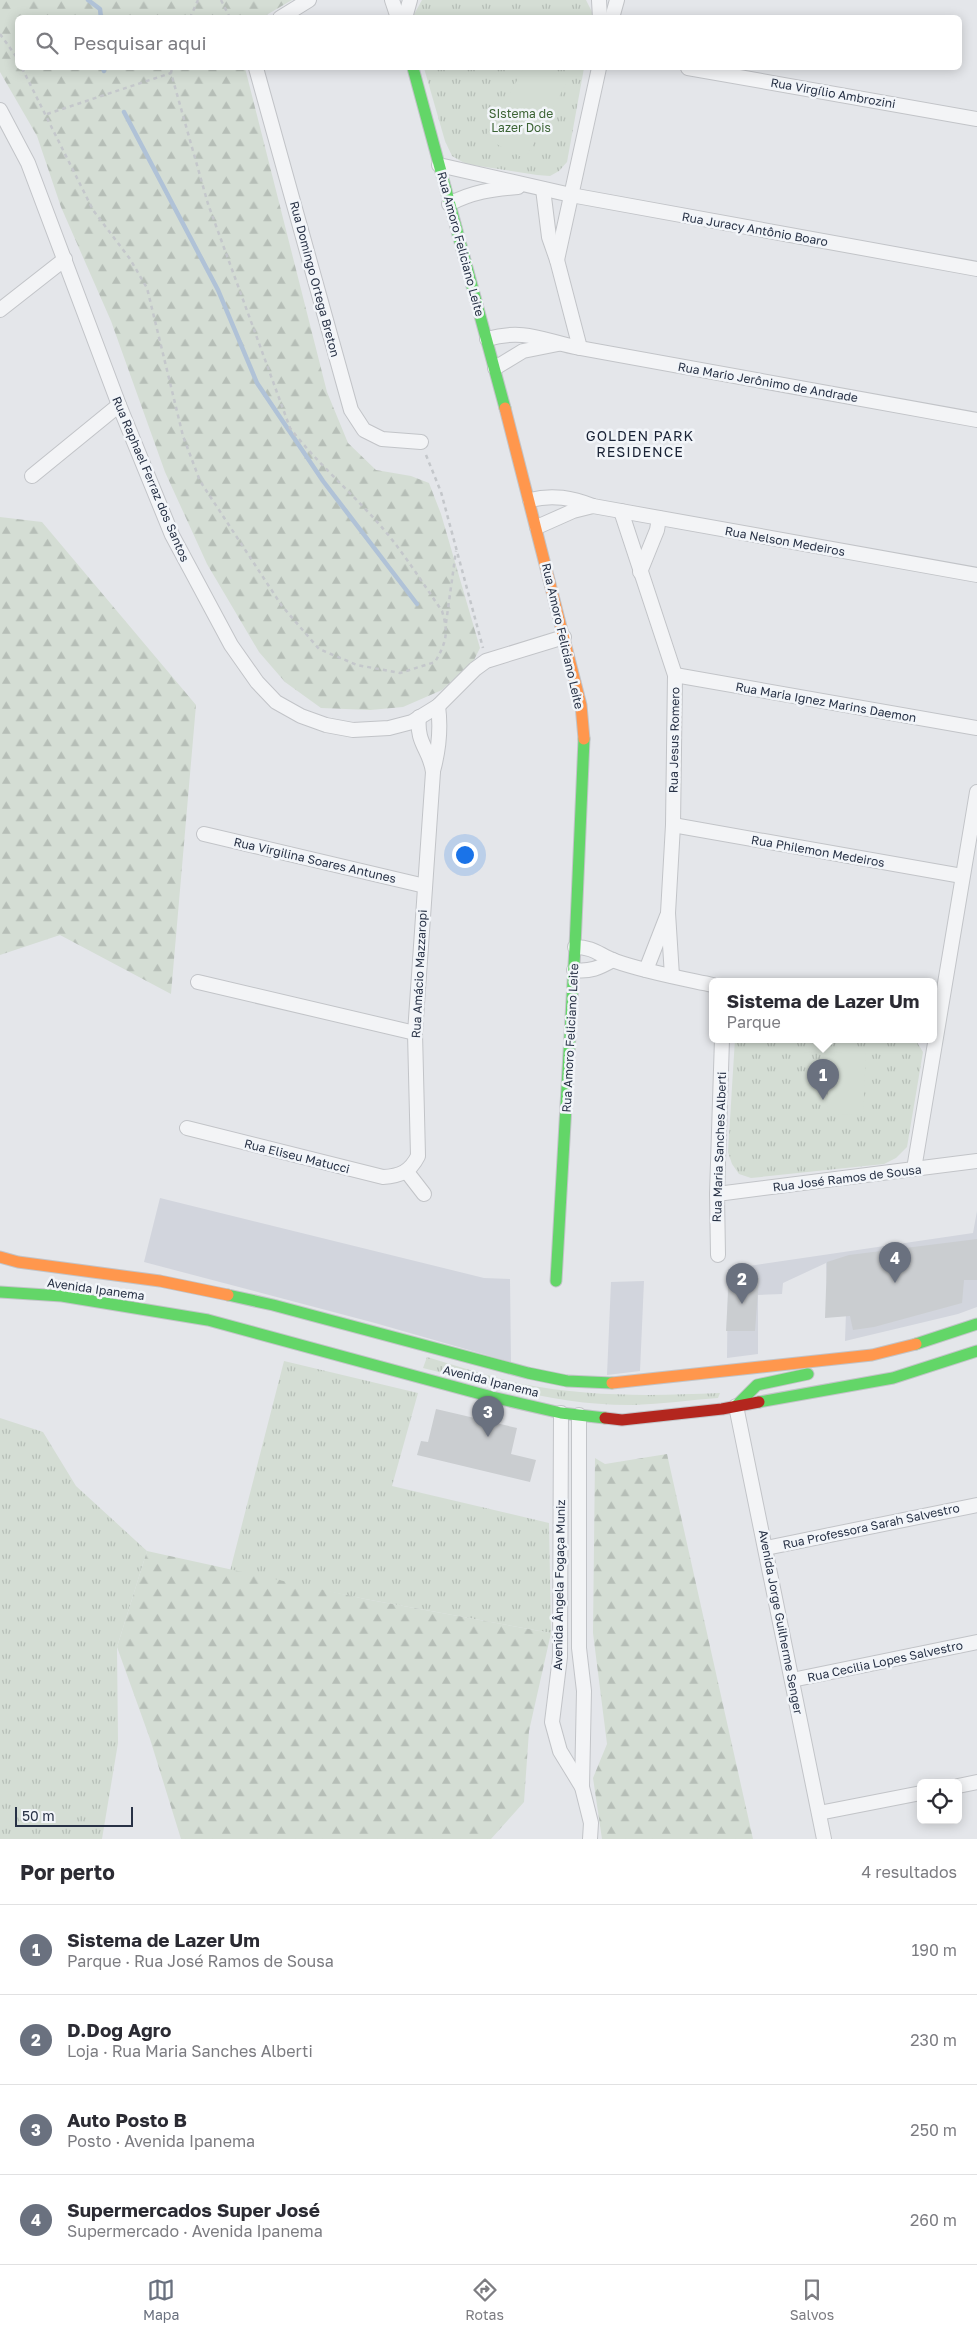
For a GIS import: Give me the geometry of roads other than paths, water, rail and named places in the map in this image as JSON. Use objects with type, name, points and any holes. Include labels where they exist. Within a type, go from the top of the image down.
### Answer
[{"type":"main road","name":"Rua Amoro Feliciano Leite","points":[[414,70],[449,204],[488,338],[581,705],[584,742],[574,970],[556,1281]]},
{"type":"main road","name":"Avenida Ipanema","points":[[0,1257],[18,1262],[160,1281],[273,1304],[528,1374],[567,1381],[603,1384],[872,1355],[902,1348],[977,1324]]},
{"type":"main road","name":"Avenida Ipanema","points":[[0,1292],[62,1296],[208,1320],[561,1413],[622,1420],[736,1406],[893,1378],[977,1351]]},
{"type":"main road","points":[[736,1406],[757,1385],[769,1381],[853,1366],[872,1355]]},
{"type":"street","points":[[285,15],[309,0]]},
{"type":"street","points":[[392,0],[397,15]]},
{"type":"street","points":[[406,15],[410,0]]},
{"type":"street","points":[[599,0],[600,15]]},
{"type":"street","points":[[613,15],[617,0]]},
{"type":"street","name":"Rua Domingo Ortega Breton","points":[[257,70],[351,410],[364,430],[382,439],[421,442]]},
{"type":"street","points":[[557,260],[599,70]]},
{"type":"street","name":"Rua Virgílio Ambrozini","points":[[699,70],[977,119]]},
{"type":"street","name":"Rua Raphael Ferraz dos Santos","points":[[1,114],[28,162],[119,404],[172,535],[231,645],[257,682],[276,702],[301,716],[326,725],[353,730],[389,728],[412,722],[438,706],[475,669],[486,661],[564,637]]},
{"type":"street","name":"Rua Juracy Antônio Boaro","points":[[439,165],[570,195],[977,269]]},
{"type":"street","points":[[538,187],[549,237],[557,260],[580,348]]},
{"type":"street","name":"Rua Juracy Antônio Boaro","points":[[449,204],[468,194],[491,189],[538,187]]},
{"type":"street","points":[[0,310],[65,259]]},
{"type":"street","name":"Rua Mario Jerônimo de Andrade","points":[[488,338],[507,333],[528,334],[559,344],[977,420]]},
{"type":"street","name":"Rua Mario Jerônimo de Andrade","points":[[495,368],[523,352],[559,344]]},
{"type":"street","points":[[32,476],[119,404]]},
{"type":"street","name":"Rua Nelson Medeiros","points":[[530,500],[542,497],[574,499],[593,506],[977,575]]},
{"type":"street","name":"Rua Nelson Medeiros","points":[[537,527],[573,511],[593,506]]},
{"type":"street","name":"Rua Jesus Romero","points":[[621,511],[675,675],[673,825],[668,913],[672,976]]},
{"type":"street","points":[[640,572],[657,530],[659,518]]},
{"type":"street","name":"Rua Maria Ignez Marins Daemon","points":[[675,675],[977,728]]},
{"type":"street","name":"Rua Amácio Mazzaropi","points":[[433,772],[439,752],[440,720],[438,706]]},
{"type":"street","points":[[389,728],[407,727],[418,733],[420,717]]},
{"type":"street","name":"Rua Amácio Mazzaropi","points":[[407,1172],[418,1156],[415,1033],[433,772],[432,764],[418,733]]},
{"type":"street","points":[[937,1019],[977,792]]},
{"type":"street","name":"Rua Philemon Medeiros","points":[[673,825],[962,876]]},
{"type":"street","name":"Rua Virgilina Soares Antunes","points":[[204,834],[425,886]]},
{"type":"street","name":"Rua Jesus Romero","points":[[646,970],[668,913]]},
{"type":"street","points":[[575,947],[589,947],[613,960],[646,970],[709,984]]},
{"type":"street","points":[[574,970],[586,972],[598,969],[613,960]]},
{"type":"street","points":[[198,982],[415,1033]]},
{"type":"street","name":"Rua Maria Sanches Alberti","points":[[718,1255],[717,1194],[722,1043]]},
{"type":"street","points":[[914,1169],[933,1043]]},
{"type":"street","name":"Rua Eliseu Matucci","points":[[187,1128],[383,1177],[407,1172]]},
{"type":"street","name":"Rua José Ramos de Sousa","points":[[717,1194],[977,1161]]},
{"type":"street","points":[[407,1172],[424,1194]]},
{"type":"street","name":"Avenida Jorge Guilherme Senger","points":[[736,1406],[824,1839]]},
{"type":"street","name":"Avenida Ângela Fogaça Muniz","points":[[561,1413],[560,1657],[552,1722],[560,1752],[582,1787],[591,1823],[590,1839]]},
{"type":"street","points":[[579,1415],[579,1648],[584,1690],[582,1787]]},
{"type":"street","name":"Rua Professora Sarah Salvestro","points":[[766,1548],[977,1504]]},
{"type":"street","name":"Rua Cecilia Lopes Salvestro","points":[[792,1680],[977,1642]]},
{"type":"street","points":[[962,1785],[977,1782]]},
{"type":"street","points":[[819,1813],[917,1794]]},
{"type":"waterway","points":[[88,0],[100,9],[101,15]]},
{"type":"waterway","points":[[124,112],[218,290],[257,383],[323,481],[417,604]]},
{"type":"place","name":"Sistema de Lazer Um","points":[[823,1100]]},
{"type":"place","name":"Supermercados Super José","points":[[895,1283]]},
{"type":"place","name":"D.Dog Agro","points":[[742,1304]]},
{"type":"place","name":"Auto Posto B","points":[[488,1437]]},
{"type":"district","name":"GOLDEN PARK RESIDENCE","points":[[640,444]]},
{"type":"park label","name":"SIstema de Lazer Dois","points":[[521,120]]}]
